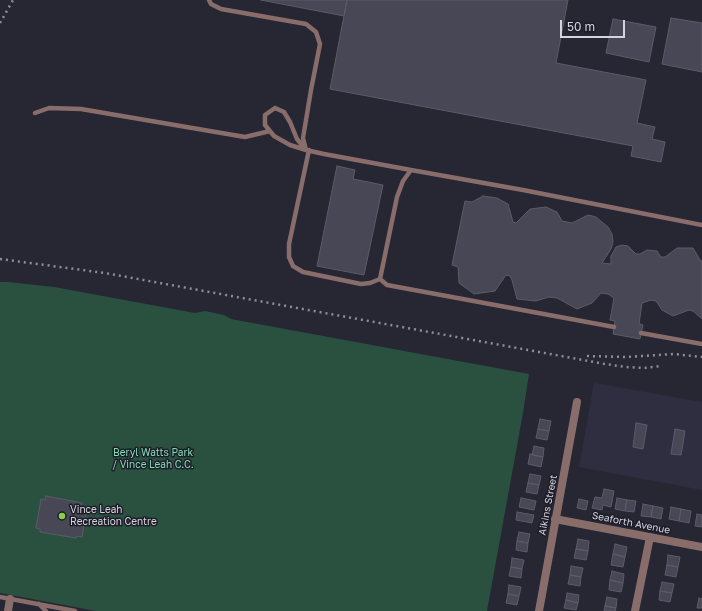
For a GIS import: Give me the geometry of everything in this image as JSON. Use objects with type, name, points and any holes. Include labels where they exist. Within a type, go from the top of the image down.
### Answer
[{"type":"street","name":"Aikins Street","points":[[539,611],[577,402]]},
{"type":"street","name":"Seaforth Avenue","points":[[555,519],[702,547]]},
{"type":"street","points":[[635,611],[650,537]]},
{"type":"street","points":[[8,611],[10,599]]},
{"type":"lane","points":[[209,0],[211,4],[221,9],[306,24],[316,32],[320,44],[303,138],[307,150],[289,244],[289,257],[293,266],[303,272],[361,284],[370,283],[380,279]]},
{"type":"lane","points":[[35,113],[48,108],[81,109],[245,137],[270,131]]},
{"type":"lane","points":[[307,150],[297,139],[284,112],[274,108],[265,115],[265,125],[274,136],[290,145],[307,150],[702,225]]},
{"type":"lane","points":[[380,279],[397,197],[403,181],[411,170]]},
{"type":"lane","points":[[380,279],[387,285],[614,327]]},
{"type":"lane","points":[[641,332],[702,344]]},
{"type":"lane","points":[[0,597],[75,611]]},
{"type":"lane","points":[[39,604],[46,611]]},
{"type":"shaded area","points":[[594,383],[702,402],[702,490],[579,467]]},
{"type":"green space","name":"Beryl Watts Park / Vince Leah C.C.","points":[[0,282],[54,287],[195,313],[205,311],[224,315],[231,319],[529,374],[487,611],[96,611],[0,593]]},
{"type":"building","points":[[261,0],[347,0],[344,16]]},
{"type":"building","points":[[347,0],[568,0],[556,63],[646,80],[637,123],[655,127],[652,139],[665,142],[661,162],[631,156],[633,146],[330,89]]},
{"type":"building","points":[[671,18],[702,23],[702,72],[662,64]]},
{"type":"building","points":[[613,19],[656,27],[649,62],[606,53]]},
{"type":"building","points":[[337,166],[355,170],[353,179],[383,185],[364,275],[317,266]]},
{"type":"building","points":[[483,196],[497,198],[508,204],[513,222],[516,223],[530,209],[546,207],[557,212],[562,221],[572,223],[588,215],[596,217],[608,227],[612,234],[613,242],[611,249],[602,263],[611,264],[611,256],[616,247],[622,245],[628,246],[636,254],[640,254],[647,250],[657,251],[661,257],[665,257],[677,248],[693,248],[702,261],[702,319],[693,311],[689,310],[673,316],[662,310],[656,301],[651,300],[642,303],[639,324],[643,325],[640,339],[613,334],[615,321],[610,320],[614,298],[608,294],[601,293],[592,303],[577,309],[557,298],[549,297],[536,301],[517,299],[512,280],[510,276],[506,275],[495,291],[474,294],[459,283],[458,267],[452,265],[465,201],[472,202]]},
{"type":"building","points":[[540,419],[551,421],[549,431],[538,429]]},
{"type":"building","points":[[636,423],[647,425],[643,449],[633,447]]},
{"type":"building","points":[[538,429],[549,431],[547,440],[536,438]]},
{"type":"building","points":[[675,429],[685,431],[681,455],[671,454]]},
{"type":"building","points":[[534,446],[544,448],[543,457],[532,455]]},
{"type":"building","points":[[530,454],[543,457],[541,467],[528,464]]},
{"type":"building","points":[[530,474],[541,476],[539,485],[528,483]]},
{"type":"building","points":[[528,483],[539,485],[537,494],[526,492]]},
{"type":"building","points":[[604,489],[614,491],[611,507],[603,505],[602,510],[592,508],[595,497],[602,498]]},
{"type":"building","name":"Vince Leah Recreation Centre","points":[[46,496],[82,503],[81,507],[87,508],[82,537],[77,536],[76,538],[40,532],[40,529],[36,528],[41,499],[45,500]]},
{"type":"building","points":[[521,498],[536,501],[534,510],[519,507]]},
{"type":"building","points":[[617,498],[627,500],[625,511],[615,509]]},
{"type":"building","points":[[579,499],[588,501],[586,510],[577,508]]},
{"type":"building","points":[[627,500],[636,501],[634,512],[625,511]]},
{"type":"building","points":[[643,504],[653,506],[651,517],[641,516]]},
{"type":"building","points":[[653,506],[663,508],[661,519],[651,517]]},
{"type":"building","points":[[671,507],[681,509],[679,521],[669,519]]},
{"type":"building","points":[[681,509],[691,511],[689,523],[679,521]]},
{"type":"building","points":[[517,512],[534,515],[532,523],[516,520]]},
{"type":"building","points":[[697,514],[702,515],[702,527],[695,526]]},
{"type":"building","points":[[519,532],[530,534],[528,543],[517,541]]},
{"type":"building","points":[[578,539],[589,541],[588,551],[576,549]]},
{"type":"building","points":[[517,541],[528,543],[527,552],[516,550]]},
{"type":"building","points":[[615,544],[627,547],[625,557],[613,554]]},
{"type":"building","points":[[576,549],[588,551],[586,560],[574,558]]},
{"type":"building","points":[[613,554],[625,557],[623,567],[611,565]]},
{"type":"building","points":[[668,555],[680,557],[678,567],[667,565]]},
{"type":"building","points":[[512,558],[524,560],[522,569],[511,567]]},
{"type":"building","points":[[667,565],[678,567],[676,577],[665,575]]},
{"type":"building","points":[[571,566],[583,568],[581,577],[570,575]]},
{"type":"building","points":[[511,567],[522,569],[521,578],[509,576]]},
{"type":"building","points":[[612,571],[624,574],[623,583],[610,580]]},
{"type":"building","points":[[570,575],[581,577],[580,586],[568,584]]},
{"type":"building","points":[[610,580],[623,583],[621,592],[609,590]]},
{"type":"building","points":[[662,582],[674,584],[672,593],[660,591]]},
{"type":"building","points":[[509,585],[521,587],[519,596],[508,594]]},
{"type":"building","points":[[660,591],[672,593],[670,602],[659,600]]},
{"type":"building","points":[[567,593],[579,595],[578,603],[566,600]]},
{"type":"building","points":[[508,594],[519,596],[517,605],[506,603]]},
{"type":"building","points":[[607,597],[617,599],[616,608],[605,606]]},
{"type":"building","points":[[699,598],[702,599],[702,608],[697,608]]},
{"type":"building","points":[[566,600],[578,603],[576,610],[564,608]]},
{"type":"building","points":[[605,606],[616,608],[615,611],[604,611]]},
{"type":"railway","points":[[0,23],[13,0]]},
{"type":"railway","points":[[0,259],[105,273],[605,364],[644,368],[661,366]]},
{"type":"railway","points":[[587,356],[626,357],[674,354],[702,357]]},
{"type":"place","name":"Vince Leah Recreation Centre","points":[[62,516]]}]
